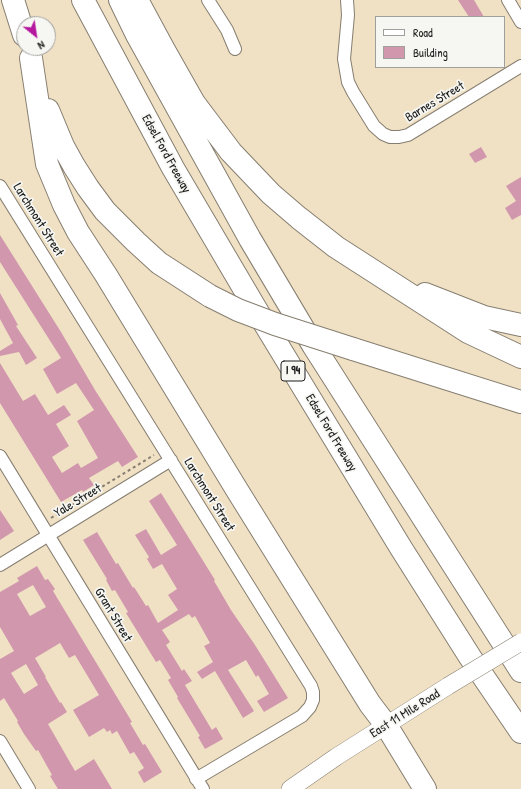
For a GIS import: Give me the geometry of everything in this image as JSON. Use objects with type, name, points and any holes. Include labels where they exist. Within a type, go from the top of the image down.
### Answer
[{"type":"highway","points":[[13,0],[18,16]]},
{"type":"highway","name":"Edsel Ford Freeway","points":[[83,0],[173,168],[263,322],[405,554],[470,657],[521,732]]},
{"type":"highway","name":"I 94","points":[[120,0],[137,35],[247,233],[313,345],[521,671]]},
{"type":"highway","points":[[138,0],[194,103],[231,152],[271,194],[299,218],[352,258],[468,332],[521,357]]},
{"type":"highway","points":[[30,56],[51,120],[74,166],[105,211],[159,263],[210,296],[238,310],[269,322],[521,402]]},
{"type":"highway","points":[[30,56],[48,164],[64,205],[78,232],[370,704],[386,725],[425,789]]},
{"type":"highway","points":[[352,258],[422,293],[484,317],[521,325]]},
{"type":"main road","name":"East 11 Mile Road","points":[[290,789],[386,725],[521,642]]},
{"type":"street","points":[[208,0],[227,30],[235,48]]},
{"type":"street","name":"Barnes Street","points":[[347,0],[348,15],[344,59],[348,82],[374,126],[390,137],[408,135],[521,66]]},
{"type":"street","points":[[508,0],[521,22]]},
{"type":"street","name":"Larchmont Street","points":[[0,186],[308,680],[313,692],[313,700],[311,705],[302,716],[200,784]]},
{"type":"street","name":"Grant Street","points":[[0,456],[200,784]]},
{"type":"street","name":"Yale Street","points":[[0,564],[171,460]]},
{"type":"street","points":[[0,741],[29,789]]},
{"type":"path","points":[[47,520],[154,455]]},
{"type":"building","points":[[458,0],[474,0],[483,16],[468,16]]},
{"type":"building","points":[[481,147],[487,157],[475,163],[469,154]]},
{"type":"building","points":[[521,177],[521,215],[512,220],[505,208],[516,201],[506,186]]},
{"type":"building","points":[[0,235],[138,457],[122,467],[118,461],[89,478],[94,485],[61,502],[0,403],[0,363],[23,401],[35,394],[48,415],[64,405],[71,415],[56,424],[69,446],[52,457],[62,473],[78,463],[81,468],[98,458],[77,421],[94,410],[76,383],[57,394],[43,369],[61,358],[0,262]]},
{"type":"building","points":[[0,293],[18,325],[16,326],[37,358],[26,365],[19,352],[0,356],[0,351],[13,343],[0,319]]},
{"type":"building","points":[[161,493],[215,580],[214,581],[231,610],[288,698],[264,712],[257,701],[269,694],[258,675],[256,677],[246,660],[228,670],[254,711],[243,718],[215,671],[202,679],[197,672],[213,662],[204,646],[210,643],[195,616],[192,618],[189,614],[162,630],[170,642],[166,645],[182,671],[184,669],[192,681],[185,685],[212,730],[216,727],[223,739],[205,749],[198,737],[200,736],[168,680],[171,678],[160,660],[156,662],[126,613],[128,612],[115,590],[112,591],[106,580],[107,579],[83,540],[97,532],[116,564],[118,563],[146,606],[148,605],[158,623],[178,610],[168,595],[177,589],[162,564],[153,569],[147,559],[149,557],[135,535],[146,529],[161,555],[177,545],[149,501]]},
{"type":"building","points":[[0,510],[14,531],[0,540]]},
{"type":"building","points":[[37,566],[45,580],[48,579],[55,589],[53,591],[132,722],[130,723],[162,772],[144,783],[138,772],[144,768],[134,752],[130,754],[117,731],[112,734],[110,730],[107,732],[104,728],[89,737],[73,710],[99,695],[75,655],[69,658],[60,643],[35,658],[60,703],[61,702],[67,712],[48,724],[75,771],[94,759],[112,789],[58,789],[38,750],[36,751],[24,734],[4,698],[0,701],[0,659],[14,651],[0,627],[0,592],[19,581],[17,578]],"holes":[[[33,585],[46,607],[30,616],[17,594]],[[26,664],[38,685],[24,694],[11,673]]]}]
